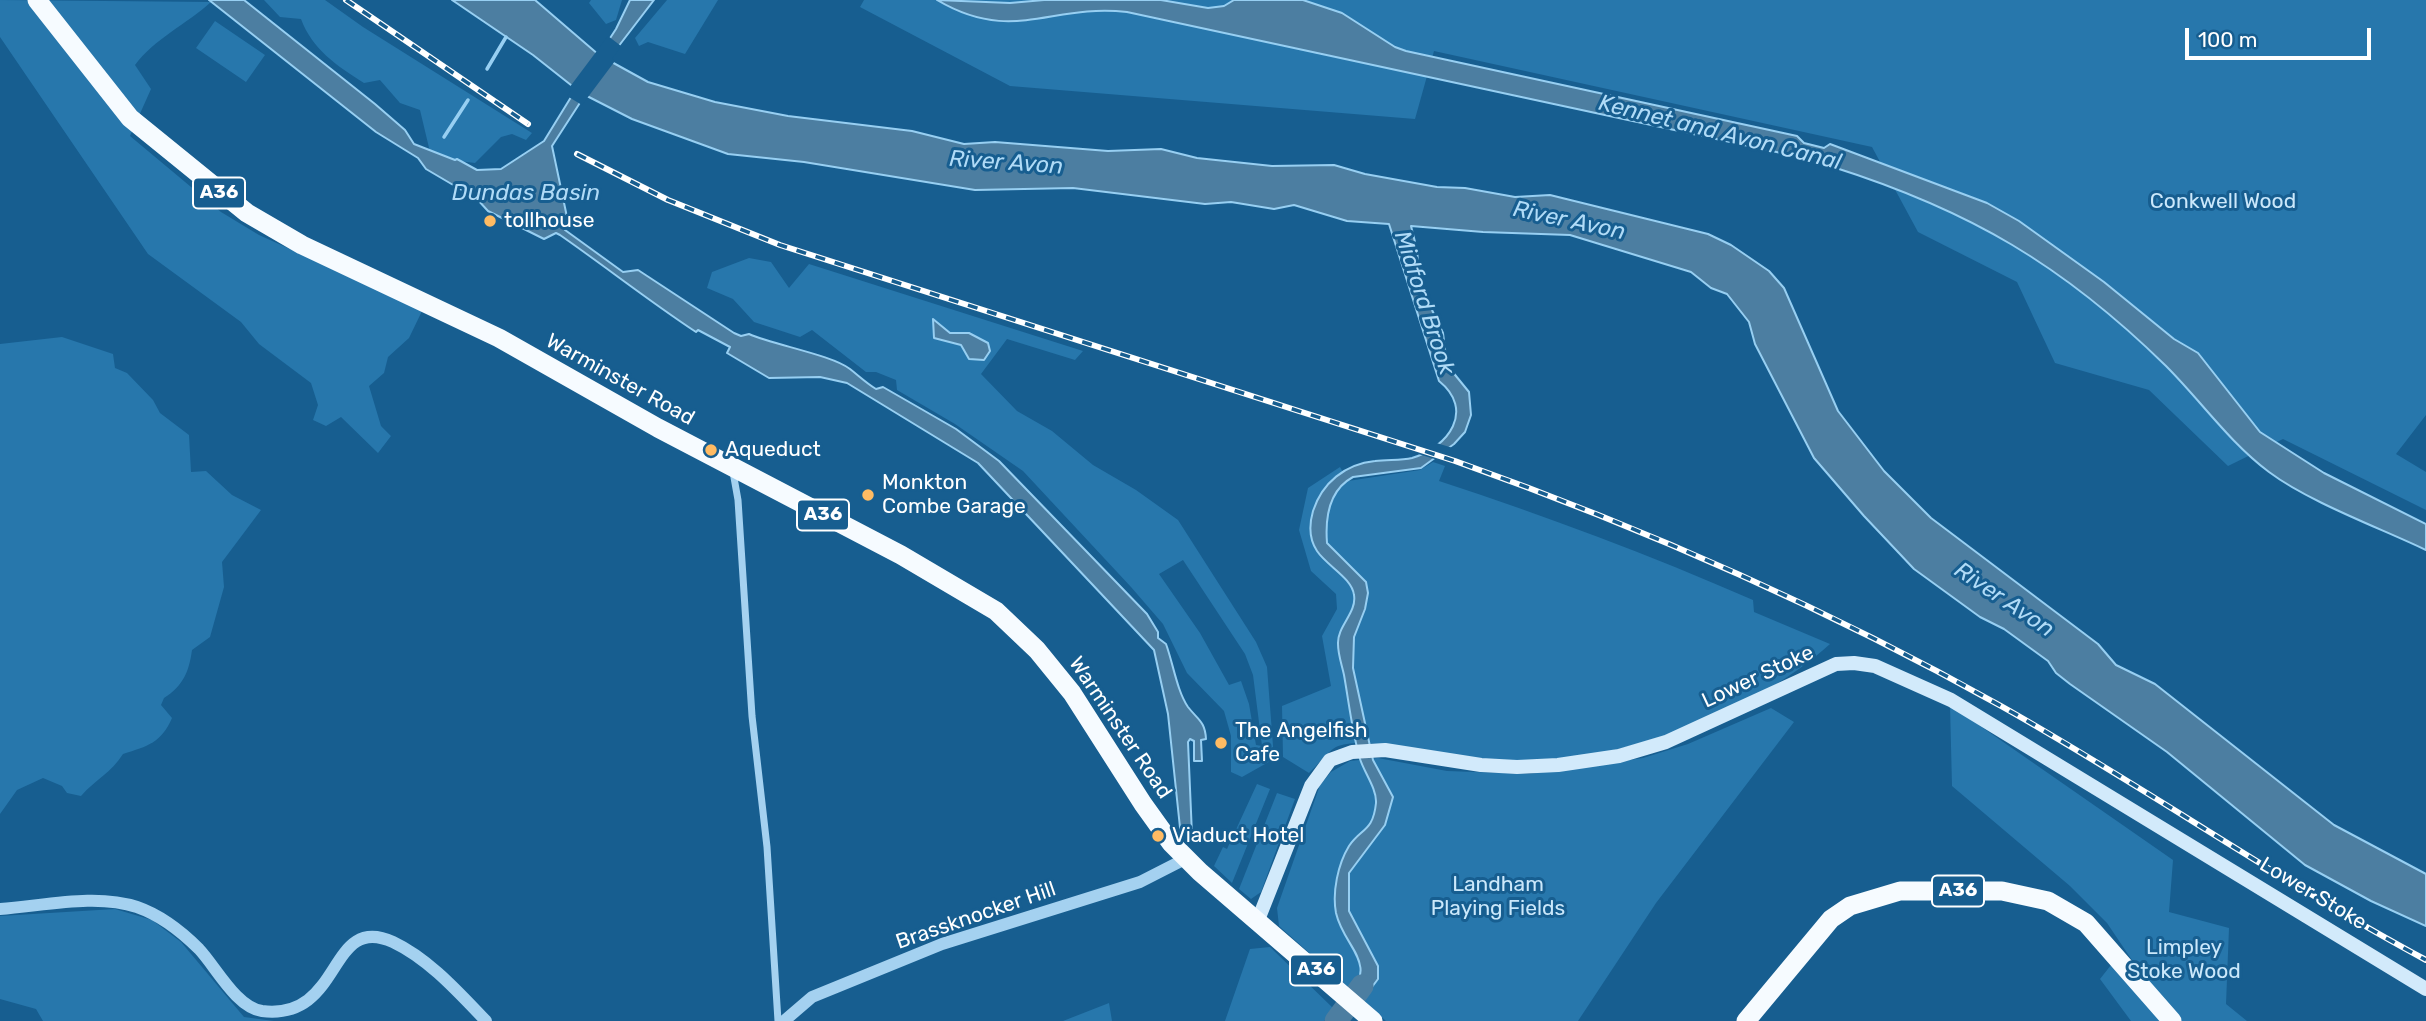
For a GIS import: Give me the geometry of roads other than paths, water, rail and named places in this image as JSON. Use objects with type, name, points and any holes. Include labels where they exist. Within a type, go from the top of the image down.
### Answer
[{"type":"highway","name":"Warminster Road","points":[[37,0],[130,118],[247,213],[302,245],[499,338],[732,468],[901,555],[956,586],[1009,623],[1037,650],[1072,693],[1171,843],[1179,862],[1258,920],[1373,1021]]},
{"type":"highway","name":"A36","points":[[1746,1021],[1831,919],[1850,906],[1900,891],[2002,891],[2048,901],[2086,923],[2172,1021]]},
{"type":"main road","name":"Lower Stoke","points":[[1258,920],[1311,786],[1330,760],[1352,752],[1372,750],[1499,766],[1580,763],[1635,752],[1666,742],[1818,670],[1854,663],[1875,666],[1951,700],[2426,989]]},
{"type":"street","points":[[732,468],[738,500],[752,716],[767,847],[778,1021]]},
{"type":"street","name":"Brassknocker Hill","points":[[784,1021],[812,997],[942,944],[1140,882],[1179,862]]},
{"type":"street","points":[[0,909],[100,902],[138,908],[185,937],[237,995],[260,1011],[292,1010],[311,1003],[323,990],[350,946],[366,938],[377,937],[393,943],[425,963],[486,1021]]},
{"type":"water","points":[[209,0],[244,0],[375,104],[405,130],[414,144],[457,159],[477,170],[501,169],[544,141],[576,89],[533,55],[452,0],[535,0],[599,55],[630,0],[654,0],[608,60],[648,82],[715,102],[788,116],[912,131],[964,144],[995,142],[1108,151],[1161,149],[1197,158],[1272,166],[1334,165],[1365,174],[1437,187],[1465,188],[1515,197],[1550,195],[1708,234],[1731,245],[1769,271],[1784,288],[1838,411],[1884,471],[1931,518],[2098,644],[2116,665],[2155,684],[2334,825],[2426,874],[2426,926],[2371,901],[2305,865],[2167,752],[2056,673],[2048,661],[2004,629],[1980,617],[1914,569],[1814,458],[1755,344],[1749,322],[1727,294],[1711,288],[1691,272],[1570,235],[1411,226],[1417,250],[1420,285],[1443,333],[1447,365],[1469,392],[1471,415],[1465,432],[1454,444],[1421,468],[1353,477],[1339,489],[1328,514],[1327,543],[1366,582],[1368,593],[1365,609],[1354,637],[1353,668],[1373,760],[1393,797],[1385,825],[1349,873],[1349,911],[1378,966],[1378,979],[1357,1007],[1348,998],[1357,985],[1360,965],[1336,913],[1335,887],[1349,846],[1372,819],[1376,798],[1357,749],[1338,648],[1340,631],[1353,608],[1354,595],[1349,583],[1314,546],[1310,532],[1311,521],[1322,492],[1336,477],[1364,463],[1407,459],[1425,453],[1446,436],[1456,415],[1450,392],[1439,381],[1389,224],[1347,221],[1294,205],[1274,209],[1231,202],[1205,204],[1073,188],[975,190],[804,162],[728,154],[632,119],[585,95],[552,146],[567,217],[565,230],[623,272],[638,270],[734,333],[741,336],[749,334],[842,364],[876,389],[883,387],[956,429],[999,461],[1147,614],[1158,632],[1158,638],[1166,644],[1184,700],[1204,728],[1206,739],[1201,740],[1202,761],[1194,761],[1194,741],[1190,739],[1188,742],[1192,835],[1181,837],[1168,714],[1154,650],[978,463],[847,383],[820,377],[769,378],[727,353],[730,347],[698,330],[696,332],[560,235],[556,233],[544,239],[488,211],[477,199],[426,169],[418,158],[376,132]]},
{"type":"water","name":"Kennet and Avon Canal","points":[[937,0],[1010,3],[1044,0],[1161,0],[1208,8],[1224,6],[1234,0],[1303,0],[1342,13],[1395,47],[1406,51],[1797,136],[1804,143],[1824,148],[1830,144],[1987,203],[2019,221],[2104,282],[2174,339],[2198,353],[2260,432],[2324,473],[2426,524],[2426,550],[2324,504],[2269,472],[2228,435],[2179,379],[2128,330],[2051,270],[1971,222],[1928,202],[1833,167],[1815,157],[1805,154],[1795,156],[1127,12],[1100,11],[1032,20],[988,20],[964,13]]},
{"type":"water","points":[[933,319],[950,333],[969,333],[988,343],[990,351],[984,360],[969,359],[961,345],[934,338]]},
{"type":"waterway","points":[[487,69],[506,37]]},
{"type":"waterway","points":[[444,137],[468,100]]},
{"type":"waterway","name":"Midford Brook","points":[[1336,1021],[1362,986]]},
{"type":"railway","points":[[346,0],[528,124]]},
{"type":"railway","points":[[577,154],[668,200],[780,245],[1455,461],[1665,542],[1801,603],[2001,706],[2319,899],[2426,960]]},
{"type":"place","name":"tollhouse","points":[[490,221]]},
{"type":"place","name":"Aqueduct","points":[[711,450]]},
{"type":"place","name":"Monkton Combe Garage","points":[[868,495]]},
{"type":"place","name":"The Angelfish Cafe","points":[[1221,743]]},
{"type":"place","name":"Viaduct Hotel","points":[[1158,836]]},
{"type":"water label","name":"River Avon","points":[[1006,163]]},
{"type":"water label","name":"Dundas Basin","points":[[526,193]]},
{"type":"water label","name":"River Avon","points":[[1569,221]]},
{"type":"water label","name":"River Avon","points":[[2004,600]]},
{"type":"park label","name":"Conkwell Wood","points":[[2223,202]]},
{"type":"park label","name":"Landham Playing Fields","points":[[1498,897]]},
{"type":"park label","name":"Limpley Stoke Wood","points":[[2184,960]]}]
